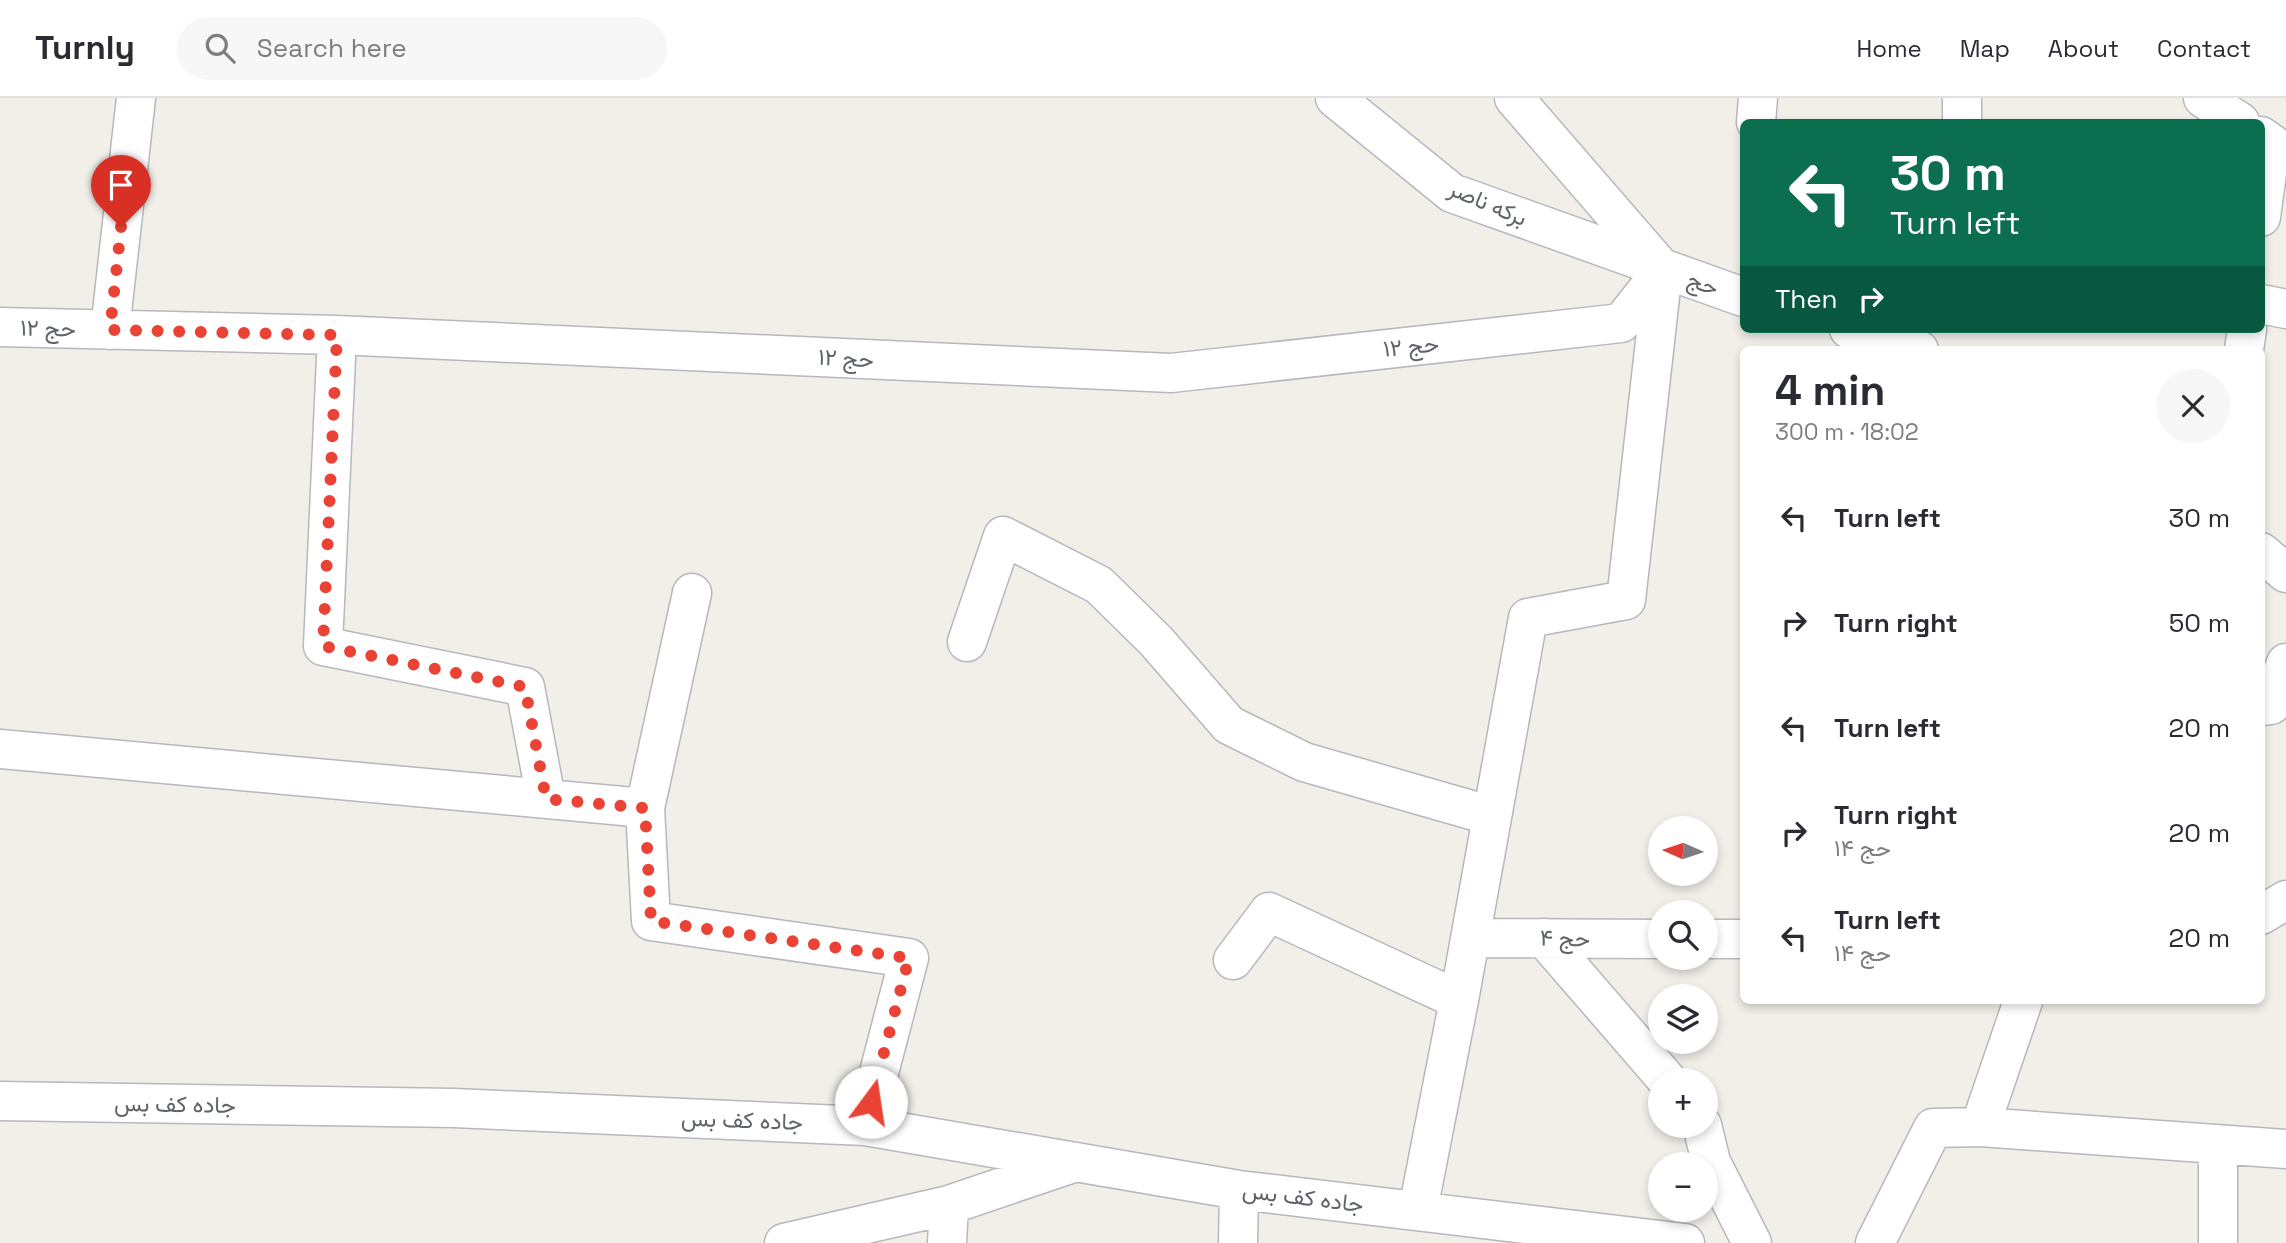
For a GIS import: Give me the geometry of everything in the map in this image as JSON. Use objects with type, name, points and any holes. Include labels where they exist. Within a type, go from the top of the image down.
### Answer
[{"type":"street","points":[[110,330],[136,98]]},
{"type":"street","name":"برکه ناصر","points":[[1335,98],[1452,193],[1663,270]]},
{"type":"street","points":[[1418,1210],[1528,618],[1626,600],[1663,270],[1514,98]]},
{"type":"street","points":[[1756,119],[1758,98]]},
{"type":"street","points":[[1962,98],[1962,119]]},
{"type":"street","points":[[2203,98],[2235,119]]},
{"type":"street","points":[[2265,139],[2271,143],[2265,187]]},
{"type":"street","name":"حج ۱۲","points":[[0,327],[337,335],[1171,373],[1621,323],[1663,270]]},
{"type":"street","name":"حج","points":[[1663,270],[1740,296]]},
{"type":"street","points":[[2265,305],[2286,309]]},
{"type":"street","points":[[1863,333],[1906,346]]},
{"type":"street","points":[[337,335],[323,646],[525,687],[546,799]]},
{"type":"street","points":[[967,642],[1003,536],[1099,585],[1156,641],[1229,724],[1304,762],[1492,816]]},
{"type":"street","points":[[2265,555],[2286,573]]},
{"type":"street","points":[[692,593],[645,808],[651,921],[909,958],[865,1126]]},
{"type":"street","points":[[2265,706],[2271,705],[2286,663]]},
{"type":"street","points":[[0,749],[645,808]]},
{"type":"street","points":[[2265,913],[2286,900]]},
{"type":"street","points":[[1233,960],[1269,912],[1459,1000]]},
{"type":"street","name":"حج ۴","points":[[1470,938],[1648,939]]},
{"type":"street","points":[[1544,938],[1657,1068]]},
{"type":"street","points":[[1718,939],[1740,939]]},
{"type":"street","points":[[1980,1127],[2022,1004]]},
{"type":"street","name":"جاده کف بس","points":[[0,1101],[454,1108],[865,1126],[1239,1190],[1685,1243]]},
{"type":"street","points":[[1875,1243],[1933,1128],[1980,1127],[2286,1149]]},
{"type":"street","points":[[1706,1138],[1711,1162],[1752,1243]]},
{"type":"street","points":[[2218,1144],[2218,1243]]},
{"type":"street","points":[[784,1243],[949,1205],[1072,1163]]},
{"type":"street","points":[[1238,1243],[1239,1190]]},
{"type":"street","points":[[947,1243],[949,1205]]},
{"type":"route","points":[[121,227],[110,330],[337,335],[323,646],[525,687],[546,799],[645,808],[651,921],[909,958],[871,1102]]}]
